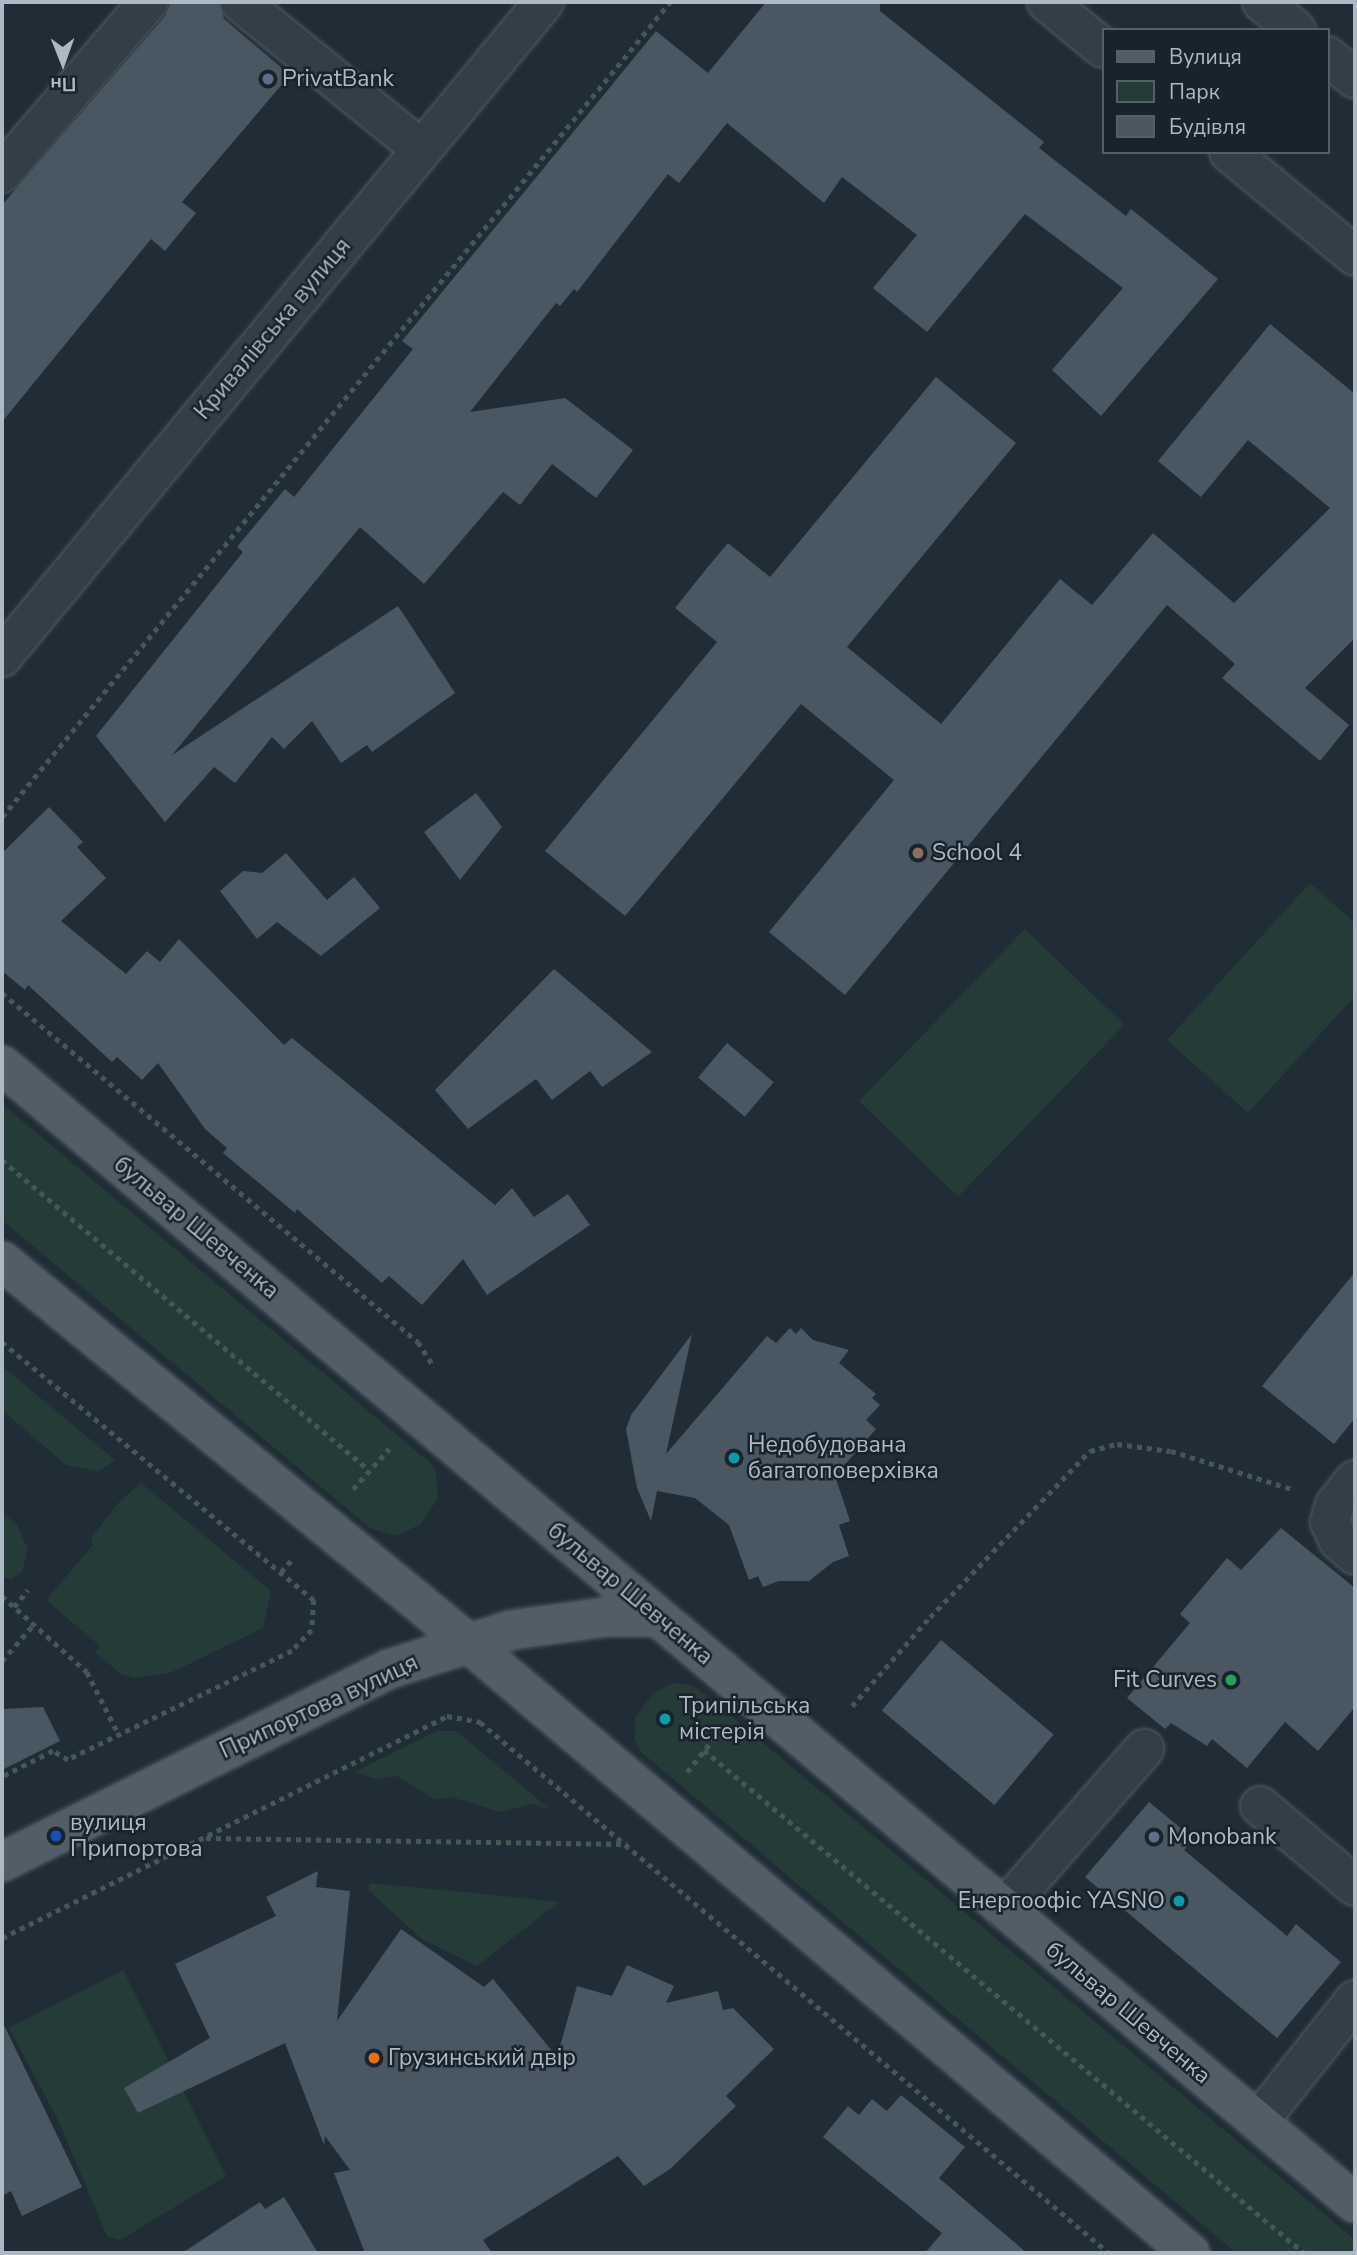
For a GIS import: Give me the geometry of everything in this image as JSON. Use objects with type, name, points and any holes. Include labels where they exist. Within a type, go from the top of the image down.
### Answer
[{"type":"main road","name":"бульвар Шевченка","points":[[2,1065],[1355,2203]]},
{"type":"main road","points":[[2,1261],[467,1642],[1190,2253]]},
{"type":"main road","name":"Припортова вулиця","points":[[2,1863],[389,1669],[467,1642],[557,1622],[656,1617]]},
{"type":"street","points":[[2,173],[148,2]]},
{"type":"street","points":[[240,2],[421,149]]},
{"type":"street","name":"Кривалівська вулиця","points":[[6,641],[544,2]]},
{"type":"street","points":[[1047,2],[1102,47]]},
{"type":"street","points":[[1262,2],[1294,28]]},
{"type":"street","points":[[1329,58],[1355,79]]},
{"type":"street","points":[[1231,154],[1355,257]]},
{"type":"street","points":[[1345,1492],[1330,1522],[1339,1541],[1355,1555]]},
{"type":"street","points":[[1004,1909],[1144,1749]]},
{"type":"street","points":[[1260,1806],[1355,1886]]},
{"type":"street","points":[[1258,2122],[1355,2000]]},
{"type":"path","points":[[2,817],[670,2]]},
{"type":"path","points":[[2,993],[418,1342],[439,1374]]},
{"type":"path","points":[[2,1160],[369,1470]]},
{"type":"path","points":[[2,1342],[314,1600],[312,1630],[303,1642],[68,1760],[53,1751],[2,1777]]},
{"type":"path","points":[[343,1501],[396,1441]]},
{"type":"path","points":[[852,1706],[930,1617],[1090,1451],[1117,1444],[1171,1451],[1345,1492]]},
{"type":"path","points":[[281,1572],[300,1549]]},
{"type":"path","points":[[14,1607],[28,1591]]},
{"type":"path","points":[[2,1596],[87,1672],[120,1735]]},
{"type":"path","points":[[2,1661],[34,1624]]},
{"type":"path","points":[[2,1938],[447,1716],[480,1722],[1109,2253]]},
{"type":"path","points":[[679,1781],[731,1718]]},
{"type":"path","points":[[704,1750],[1304,2253]]},
{"type":"path","points":[[204,1838],[627,1844]]},
{"type":"green space","points":[[1310,883],[1355,923],[1355,996],[1248,1113],[1167,1040]]},
{"type":"green space","points":[[1025,929],[1124,1025],[958,1197],[859,1101]]},
{"type":"green space","points":[[2,1104],[427,1460],[436,1471],[438,1498],[421,1524],[396,1536],[370,1528],[2,1220]]},
{"type":"green space","points":[[2,1366],[115,1460],[99,1471],[66,1465],[2,1410]]},
{"type":"green space","points":[[141,1483],[271,1591],[263,1628],[170,1673],[134,1678],[121,1674],[95,1652],[100,1646],[46,1600],[93,1545],[91,1538],[120,1501]]},
{"type":"green space","points":[[2,1512],[17,1525],[28,1549],[22,1572],[12,1579],[2,1577]]},
{"type":"green space","points":[[672,1683],[692,1685],[706,1695],[1355,2240],[1355,2253],[1236,2253],[641,1752],[635,1740],[635,1718],[653,1694]]},
{"type":"green space","points":[[437,1731],[456,1731],[551,1810],[532,1804],[500,1812],[451,1797],[436,1800],[397,1776],[377,1779],[354,1772]]},
{"type":"green space","points":[[369,1883],[559,1902],[477,1966],[422,1939],[369,1891]]},
{"type":"green space","points":[[123,1970],[226,2176],[120,2240],[107,2236],[58,2120],[9,2028]]},
{"type":"building","points":[[171,2],[219,2],[224,19],[290,75],[182,202],[196,213],[165,251],[151,239],[2,422],[2,205],[165,16]]},
{"type":"building","points":[[766,2],[880,2],[880,11],[1044,142],[1039,148],[1126,216],[1131,209],[1218,279],[1101,416],[1052,370],[1123,288],[1025,214],[927,332],[873,288],[917,235],[842,177],[824,203],[727,123],[679,183],[668,174],[577,292],[574,289],[560,306],[556,303],[470,412],[565,398],[633,450],[596,498],[552,464],[520,505],[503,492],[424,584],[360,527],[172,755],[398,606],[455,693],[372,752],[367,745],[341,763],[312,721],[284,749],[272,737],[235,783],[214,767],[165,822],[96,736],[243,552],[237,547],[285,489],[294,497],[413,349],[402,341],[656,31],[708,73]]},
{"type":"building","points":[[1270,324],[1355,394],[1355,638],[1305,688],[1349,725],[1320,761],[1222,678],[1235,664],[1167,605],[845,995],[769,932],[894,780],[801,704],[625,916],[545,851],[717,642],[675,608],[707,568],[728,543],[770,577],[936,377],[1016,443],[847,647],[941,724],[1060,579],[1092,605],[1153,533],[1234,603],[1330,508],[1248,440],[1201,497],[1158,461]]},
{"type":"building","points":[[476,793],[502,827],[460,880],[424,832]]},
{"type":"building","points":[[49,807],[83,842],[77,847],[106,878],[61,921],[126,974],[147,951],[160,962],[179,939],[284,1045],[292,1038],[495,1205],[512,1188],[534,1217],[568,1194],[590,1225],[487,1295],[463,1259],[422,1305],[389,1276],[382,1283],[297,1209],[295,1213],[223,1153],[227,1148],[205,1129],[158,1063],[142,1080],[117,1057],[112,1062],[28,985],[25,990],[2,971],[2,853]]},
{"type":"building","points":[[286,853],[327,900],[354,877],[380,908],[321,956],[277,922],[257,939],[220,891],[243,871],[262,873]]},
{"type":"building","points":[[554,969],[652,1052],[602,1087],[590,1071],[552,1100],[536,1079],[468,1129],[435,1090]]},
{"type":"building","points":[[727,1043],[774,1082],[745,1117],[698,1077]]},
{"type":"building","points":[[1355,1272],[1355,1418],[1334,1444],[1262,1386]]},
{"type":"building","name":"Недобудована багатоповерхівка","points":[[790,1328],[796,1334],[801,1328],[813,1340],[849,1350],[839,1363],[876,1394],[872,1398],[880,1405],[866,1420],[876,1429],[835,1476],[850,1521],[839,1525],[849,1556],[833,1562],[809,1581],[779,1581],[763,1587],[758,1576],[749,1580],[729,1525],[695,1498],[657,1491],[651,1521],[637,1488],[626,1429],[631,1415],[692,1334],[666,1454],[767,1336],[776,1343]]},
{"type":"building","name":"Fit Curves","points":[[1281,1528],[1355,1588],[1355,1707],[1318,1751],[1285,1722],[1247,1768],[1212,1739],[1207,1746],[1171,1723],[1165,1729],[1127,1698],[1190,1623],[1180,1614],[1227,1558],[1241,1570]]},
{"type":"building","points":[[941,1640],[1054,1734],[994,1805],[882,1710]]},
{"type":"building","points":[[43,1707],[60,1741],[2,1770],[2,1709]]},
{"type":"building","name":"Енергоофіс YASNO","points":[[1149,1802],[1194,1839],[1184,1850],[1287,1936],[1296,1924],[1341,1962],[1277,2038],[1085,1877]]},
{"type":"building","points":[[318,1871],[316,1887],[350,1891],[337,2021],[401,1929],[484,1987],[493,1979],[557,2057],[577,1986],[612,1996],[627,1965],[674,1986],[666,2003],[718,1991],[723,2010],[733,2008],[774,2049],[726,2096],[736,2106],[670,2169],[644,2186],[618,2156],[483,2240],[492,2253],[365,2253],[334,2173],[350,2170],[325,2136],[324,2145],[285,2043],[138,2113],[124,2088],[210,2038],[175,1964],[276,1916],[266,1897]]},
{"type":"building","points":[[2,2021],[82,2187],[22,2216],[11,2191],[2,2196]]},
{"type":"building","points":[[901,2095],[965,2147],[939,2178],[1027,2253],[925,2253],[942,2233],[823,2137],[848,2106],[859,2115],[872,2099],[887,2111]]},
{"type":"building","points":[[284,2197],[318,2253],[182,2253],[260,2202],[265,2209]]},
{"type":"place","name":"PrivatBank","points":[[268,79]]},
{"type":"place","name":"School 4","points":[[918,853]]},
{"type":"place","name":"Недобудована багатоповерхівка","points":[[734,1458]]},
{"type":"place","name":"Fit Curves","points":[[1231,1680]]},
{"type":"place","name":"Трипільська містерія","points":[[665,1719]]},
{"type":"place","name":"вулиця Припортова","points":[[56,1836]]},
{"type":"place","name":"Monobank","points":[[1154,1837]]},
{"type":"place","name":"Енергоофіс YASNO","points":[[1179,1901]]},
{"type":"place","name":"Грузинський двір","points":[[374,2058]]}]
